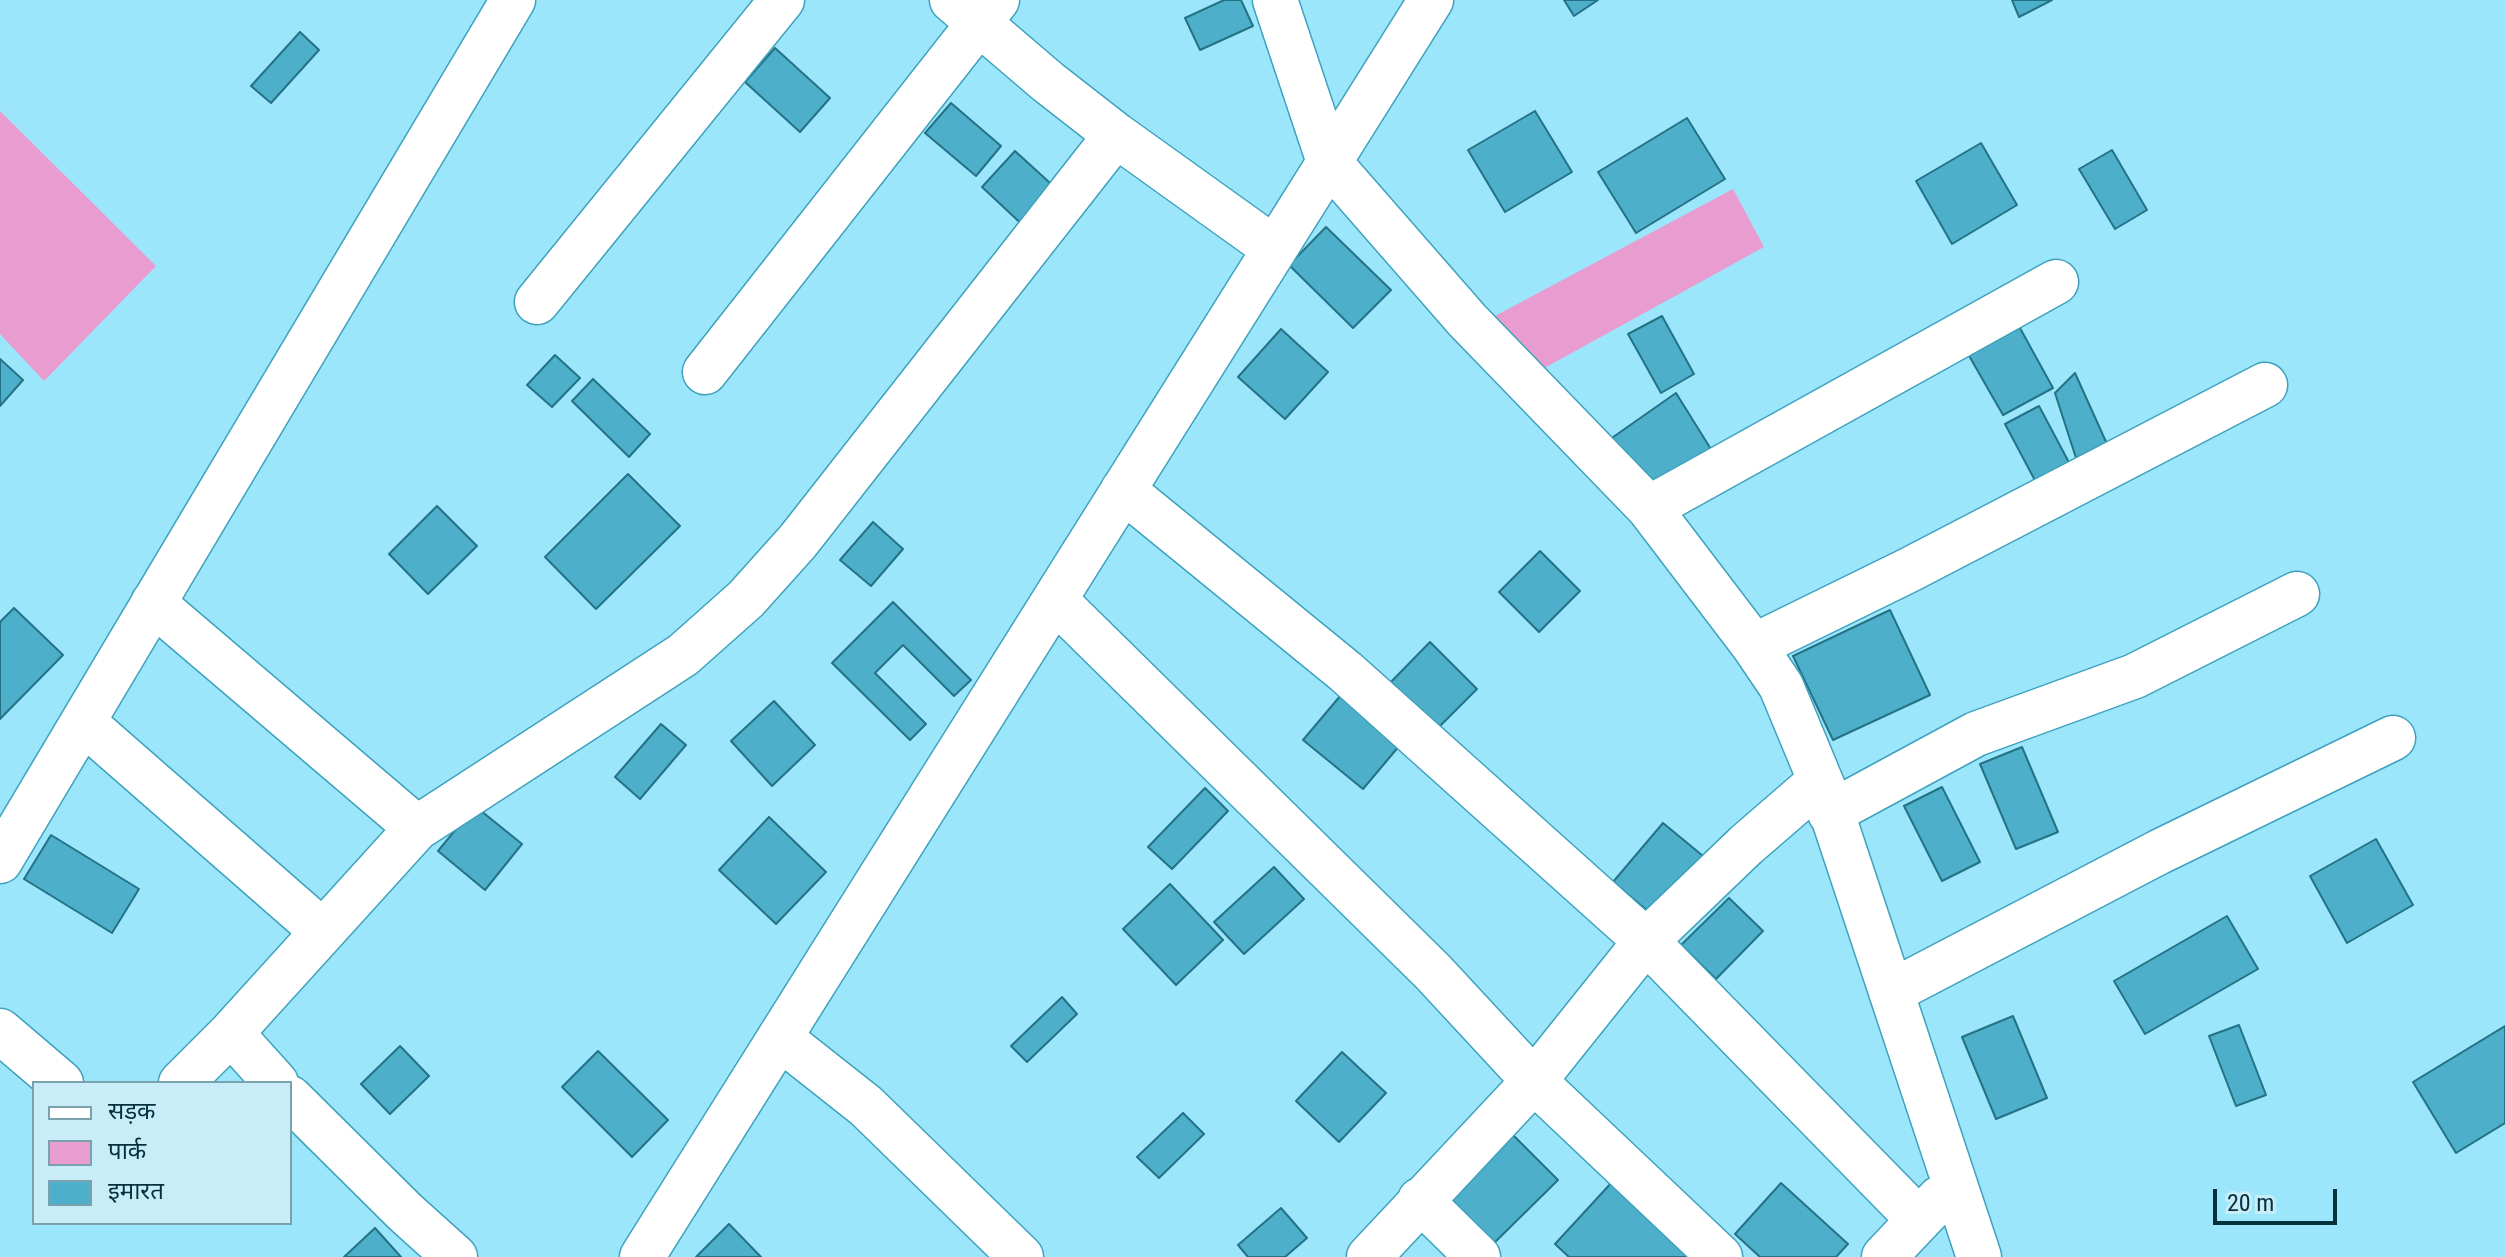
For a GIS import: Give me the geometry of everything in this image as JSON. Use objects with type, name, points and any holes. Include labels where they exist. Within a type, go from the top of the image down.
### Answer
[{"type":"street","points":[[0,861],[513,0]]},
{"type":"street","points":[[537,302],[782,0]]},
{"type":"street","points":[[1275,0],[1329,162],[1467,320],[1649,508],[1781,686],[1825,797],[1979,1257]]},
{"type":"street","points":[[642,1257],[1431,0]]},
{"type":"street","points":[[705,372],[976,8],[1116,135],[1275,249]]},
{"type":"street","points":[[183,1081],[231,1033],[417,828],[683,655],[746,599],[798,541],[1116,135]]},
{"type":"street","points":[[1649,508],[2056,282]]},
{"type":"street","points":[[1754,646],[1909,570],[2265,385]]},
{"type":"street","points":[[1123,490],[1346,672],[1646,941],[1919,1220]]},
{"type":"street","points":[[1369,1257],[1534,1081],[1646,941],[1746,845],[1825,797],[1976,734],[2135,676],[2297,594]]},
{"type":"street","points":[[1055,600],[1433,972],[1534,1081],[1720,1257]]},
{"type":"street","points":[[153,603],[417,828]]},
{"type":"street","points":[[83,722],[322,931]]},
{"type":"street","points":[[1891,992],[2159,852],[2393,738]]},
{"type":"street","points":[[0,1031],[59,1081]]},
{"type":"street","points":[[231,1033],[274,1081]]},
{"type":"street","points":[[780,1038],[866,1106],[1021,1257]]},
{"type":"street","points":[[292,1100],[455,1257]]},
{"type":"street","points":[[1884,1257],[1955,1182]]},
{"type":"street","points":[[1420,1200],[1478,1257]]},
{"type":"green space","points":[[0,111],[156,266],[44,381],[0,334]]},
{"type":"green space","points":[[1733,189],[1764,247],[1519,382],[1495,316]]},
{"type":"building","points":[[1224,0],[1241,0],[1253,26],[1200,50],[1185,18]]},
{"type":"building","points":[[1564,0],[1598,0],[1574,16]]},
{"type":"building","points":[[2012,0],[2052,0],[2019,17]]},
{"type":"building","points":[[300,32],[319,50],[271,103],[251,86]]},
{"type":"building","points":[[775,48],[830,98],[800,132],[745,82]]},
{"type":"building","points":[[951,103],[1001,146],[976,176],[925,133]]},
{"type":"building","points":[[1535,111],[1572,172],[1505,212],[1468,150]]},
{"type":"building","points":[[1687,118],[1725,179],[1636,233],[1598,172]]},
{"type":"building","points":[[1981,143],[2017,205],[1952,244],[1916,181]]},
{"type":"building","points":[[2112,150],[2147,210],[2115,229],[2079,169]]},
{"type":"building","points":[[1015,151],[1061,193],[1028,230],[982,187]]},
{"type":"building","points":[[1326,227],[1391,290],[1353,328],[1289,265]]},
{"type":"building","points":[[1662,316],[1694,374],[1661,393],[1628,334]]},
{"type":"building","points":[[2015,319],[2053,388],[2003,415],[1964,347]]},
{"type":"building","points":[[1281,329],[1328,372],[1285,419],[1238,377]]},
{"type":"building","points":[[555,355],[580,378],[552,407],[527,385]]},
{"type":"building","points":[[0,359],[23,380],[0,406]]},
{"type":"building","points":[[2075,373],[2107,444],[2076,458],[2055,393]]},
{"type":"building","points":[[593,379],[650,434],[629,457],[572,401]]},
{"type":"building","points":[[1676,393],[1714,454],[1641,491],[1606,442]]},
{"type":"building","points":[[2039,406],[2073,470],[2039,488],[2005,424]]},
{"type":"building","points":[[628,474],[680,526],[596,609],[545,557]]},
{"type":"building","points":[[437,506],[477,546],[428,594],[389,554]]},
{"type":"building","points":[[873,522],[903,549],[871,586],[840,560]]},
{"type":"building","points":[[1540,551],[1580,591],[1539,632],[1499,592]]},
{"type":"building","points":[[893,602],[971,680],[954,696],[903,645],[875,673],[926,724],[910,740],[832,663]]},
{"type":"building","points":[[14,608],[63,655],[0,719],[0,622]]},
{"type":"building","points":[[1890,610],[1930,695],[1833,740],[1793,656]]},
{"type":"building","points":[[1430,642],[1477,689],[1432,734],[1385,688]]},
{"type":"building","points":[[1341,695],[1400,745],[1363,789],[1303,740]]},
{"type":"building","points":[[774,701],[815,745],[772,786],[731,741]]},
{"type":"building","points":[[661,724],[686,745],[640,799],[615,777]]},
{"type":"building","points":[[2022,747],[2058,832],[2016,849],[1980,764]]},
{"type":"building","points":[[1942,787],[1980,862],[1942,881],[1904,806]]},
{"type":"building","points":[[1205,788],[1228,811],[1172,869],[1148,847]]},
{"type":"building","points":[[475,806],[522,844],[485,890],[438,851]]},
{"type":"building","points":[[769,817],[826,872],[776,924],[719,870]]},
{"type":"building","points":[[1663,823],[1703,856],[1654,916],[1613,882]]},
{"type":"building","points":[[51,835],[139,889],[112,933],[24,879]]},
{"type":"building","points":[[2376,839],[2413,905],[2347,943],[2310,876]]},
{"type":"building","points":[[1274,867],[1304,899],[1244,954],[1214,922]]},
{"type":"building","points":[[1170,884],[1223,940],[1176,985],[1123,929]]},
{"type":"building","points":[[1729,898],[1763,931],[1716,979],[1681,945]]},
{"type":"building","points":[[2227,916],[2258,969],[2145,1034],[2114,981]]},
{"type":"building","points":[[1062,997],[1077,1014],[1027,1062],[1011,1046]]},
{"type":"building","points":[[2013,1016],[2047,1098],[1996,1119],[1962,1037]]},
{"type":"building","points":[[2239,1025],[2266,1095],[2236,1106],[2209,1036]]},
{"type":"building","points":[[2505,1026],[2505,1123],[2456,1153],[2413,1082]]},
{"type":"building","points":[[400,1046],[429,1076],[390,1114],[361,1084]]},
{"type":"building","points":[[598,1051],[668,1120],[632,1157],[562,1087]]},
{"type":"building","points":[[1342,1052],[1386,1093],[1339,1142],[1296,1101]]},
{"type":"building","points":[[1183,1113],[1204,1134],[1159,1178],[1137,1157]]},
{"type":"building","points":[[1507,1129],[1558,1180],[1485,1252],[1435,1200]]},
{"type":"building","points":[[1613,1181],[1697,1257],[1569,1257],[1555,1244]]},
{"type":"building","points":[[1781,1183],[1848,1244],[1836,1257],[1760,1257],[1735,1234]]},
{"type":"building","points":[[1281,1208],[1307,1238],[1285,1257],[1248,1257],[1238,1245]]},
{"type":"building","points":[[729,1224],[761,1257],[696,1257]]},
{"type":"building","points":[[375,1228],[401,1257],[344,1257]]}]
